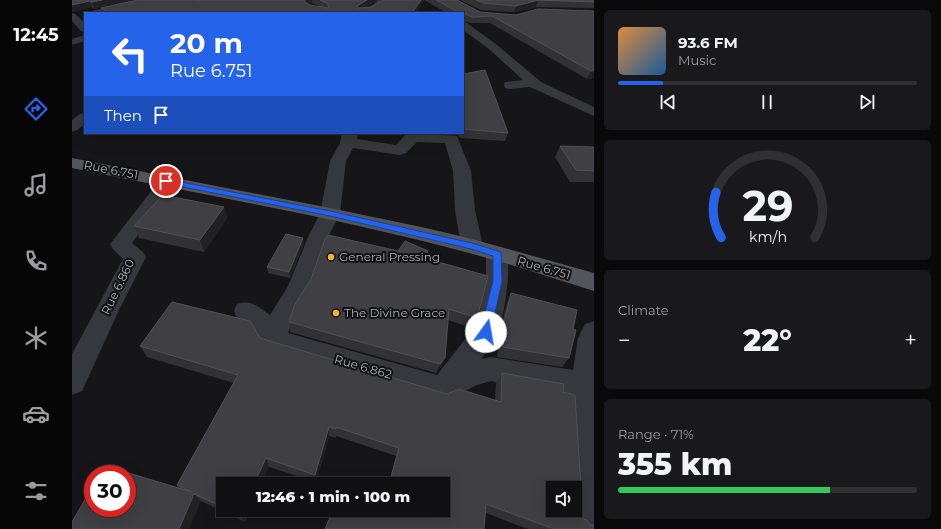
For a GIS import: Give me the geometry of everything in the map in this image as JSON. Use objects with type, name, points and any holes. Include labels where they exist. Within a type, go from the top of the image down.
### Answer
[{"type":"main road","name":"Rue 6.751","points":[[72,163],[330,214],[472,246],[594,282]]},
{"type":"street","points":[[99,12],[148,0]]},
{"type":"street","points":[[366,12],[377,6],[382,0]]},
{"type":"street","points":[[73,17],[84,15]]},
{"type":"street","points":[[73,17],[84,27]]},
{"type":"street","points":[[464,26],[498,52],[536,85]]},
{"type":"street","points":[[72,42],[84,38]]},
{"type":"street","points":[[510,85],[531,83],[590,106]]},
{"type":"street","points":[[72,127],[84,118]]},
{"type":"street","points":[[272,340],[283,314],[298,289],[319,235],[330,214],[338,161],[349,138],[400,150],[410,141],[412,137],[451,139],[462,171],[465,210],[472,246]]},
{"type":"street","name":"Rue 6.860","points":[[72,382],[135,257],[120,244],[157,197],[166,181]]},
{"type":"street","points":[[443,390],[486,332],[497,281],[498,254]]},
{"type":"street","points":[[246,311],[262,323],[272,340]]},
{"type":"street","points":[[594,332],[591,338],[584,385],[594,527]]},
{"type":"street","name":"Rue 6.862","points":[[272,340],[443,390]]},
{"type":"street","points":[[443,390],[454,382],[471,374],[491,369],[584,385]]},
{"type":"building","points":[[72,0],[102,0],[72,5]]},
{"type":"building","points":[[137,0],[305,0],[305,2],[310,5],[328,8],[329,6],[327,3],[320,0],[367,0],[357,6],[358,8],[371,7],[383,0],[421,0],[413,12],[108,12],[101,8]]},
{"type":"building","points":[[436,0],[457,0],[480,12],[516,15],[538,9],[594,11],[594,71],[591,71],[492,16],[472,17],[464,14],[464,12],[458,12]]},
{"type":"building","points":[[476,0],[538,0],[516,6],[483,3]]},
{"type":"building","points":[[538,0],[594,0],[594,2]]},
{"type":"building","points":[[485,70],[508,133],[464,129],[464,74]]},
{"type":"building","points":[[560,146],[594,147],[594,171],[576,170]]},
{"type":"building","points":[[163,195],[224,207],[200,240],[134,226]]},
{"type":"building","points":[[286,234],[303,238],[289,272],[267,267]]},
{"type":"building","points":[[328,235],[398,251],[405,241],[428,251],[424,258],[488,276],[477,318],[449,309],[445,358],[440,364],[289,322],[294,306],[311,279],[325,239]]},
{"type":"building","points":[[511,293],[577,310],[573,329],[576,330],[569,358],[503,347],[505,328],[503,327]]},
{"type":"building","points":[[172,302],[250,321],[260,338],[447,394],[459,389],[501,402],[502,373],[564,384],[563,392],[575,395],[581,481],[546,481],[546,517],[582,517],[582,504],[583,519],[587,520],[590,525],[594,525],[594,529],[554,529],[486,504],[484,529],[325,529],[330,517],[450,517],[450,477],[391,477],[399,448],[336,427],[336,429],[329,427],[315,475],[266,458],[257,477],[216,477],[216,504],[194,494],[179,529],[72,529],[72,522],[84,501],[84,517],[136,517],[136,475],[192,492],[177,485],[238,375],[140,346]]},
{"type":"place","name":"General Pressing","points":[[331,257]]},
{"type":"place","name":"The Divine Grace","points":[[336,313]]},
{"type":"route","points":[[166,181],[426,235],[498,254],[497,281],[486,332]]}]
